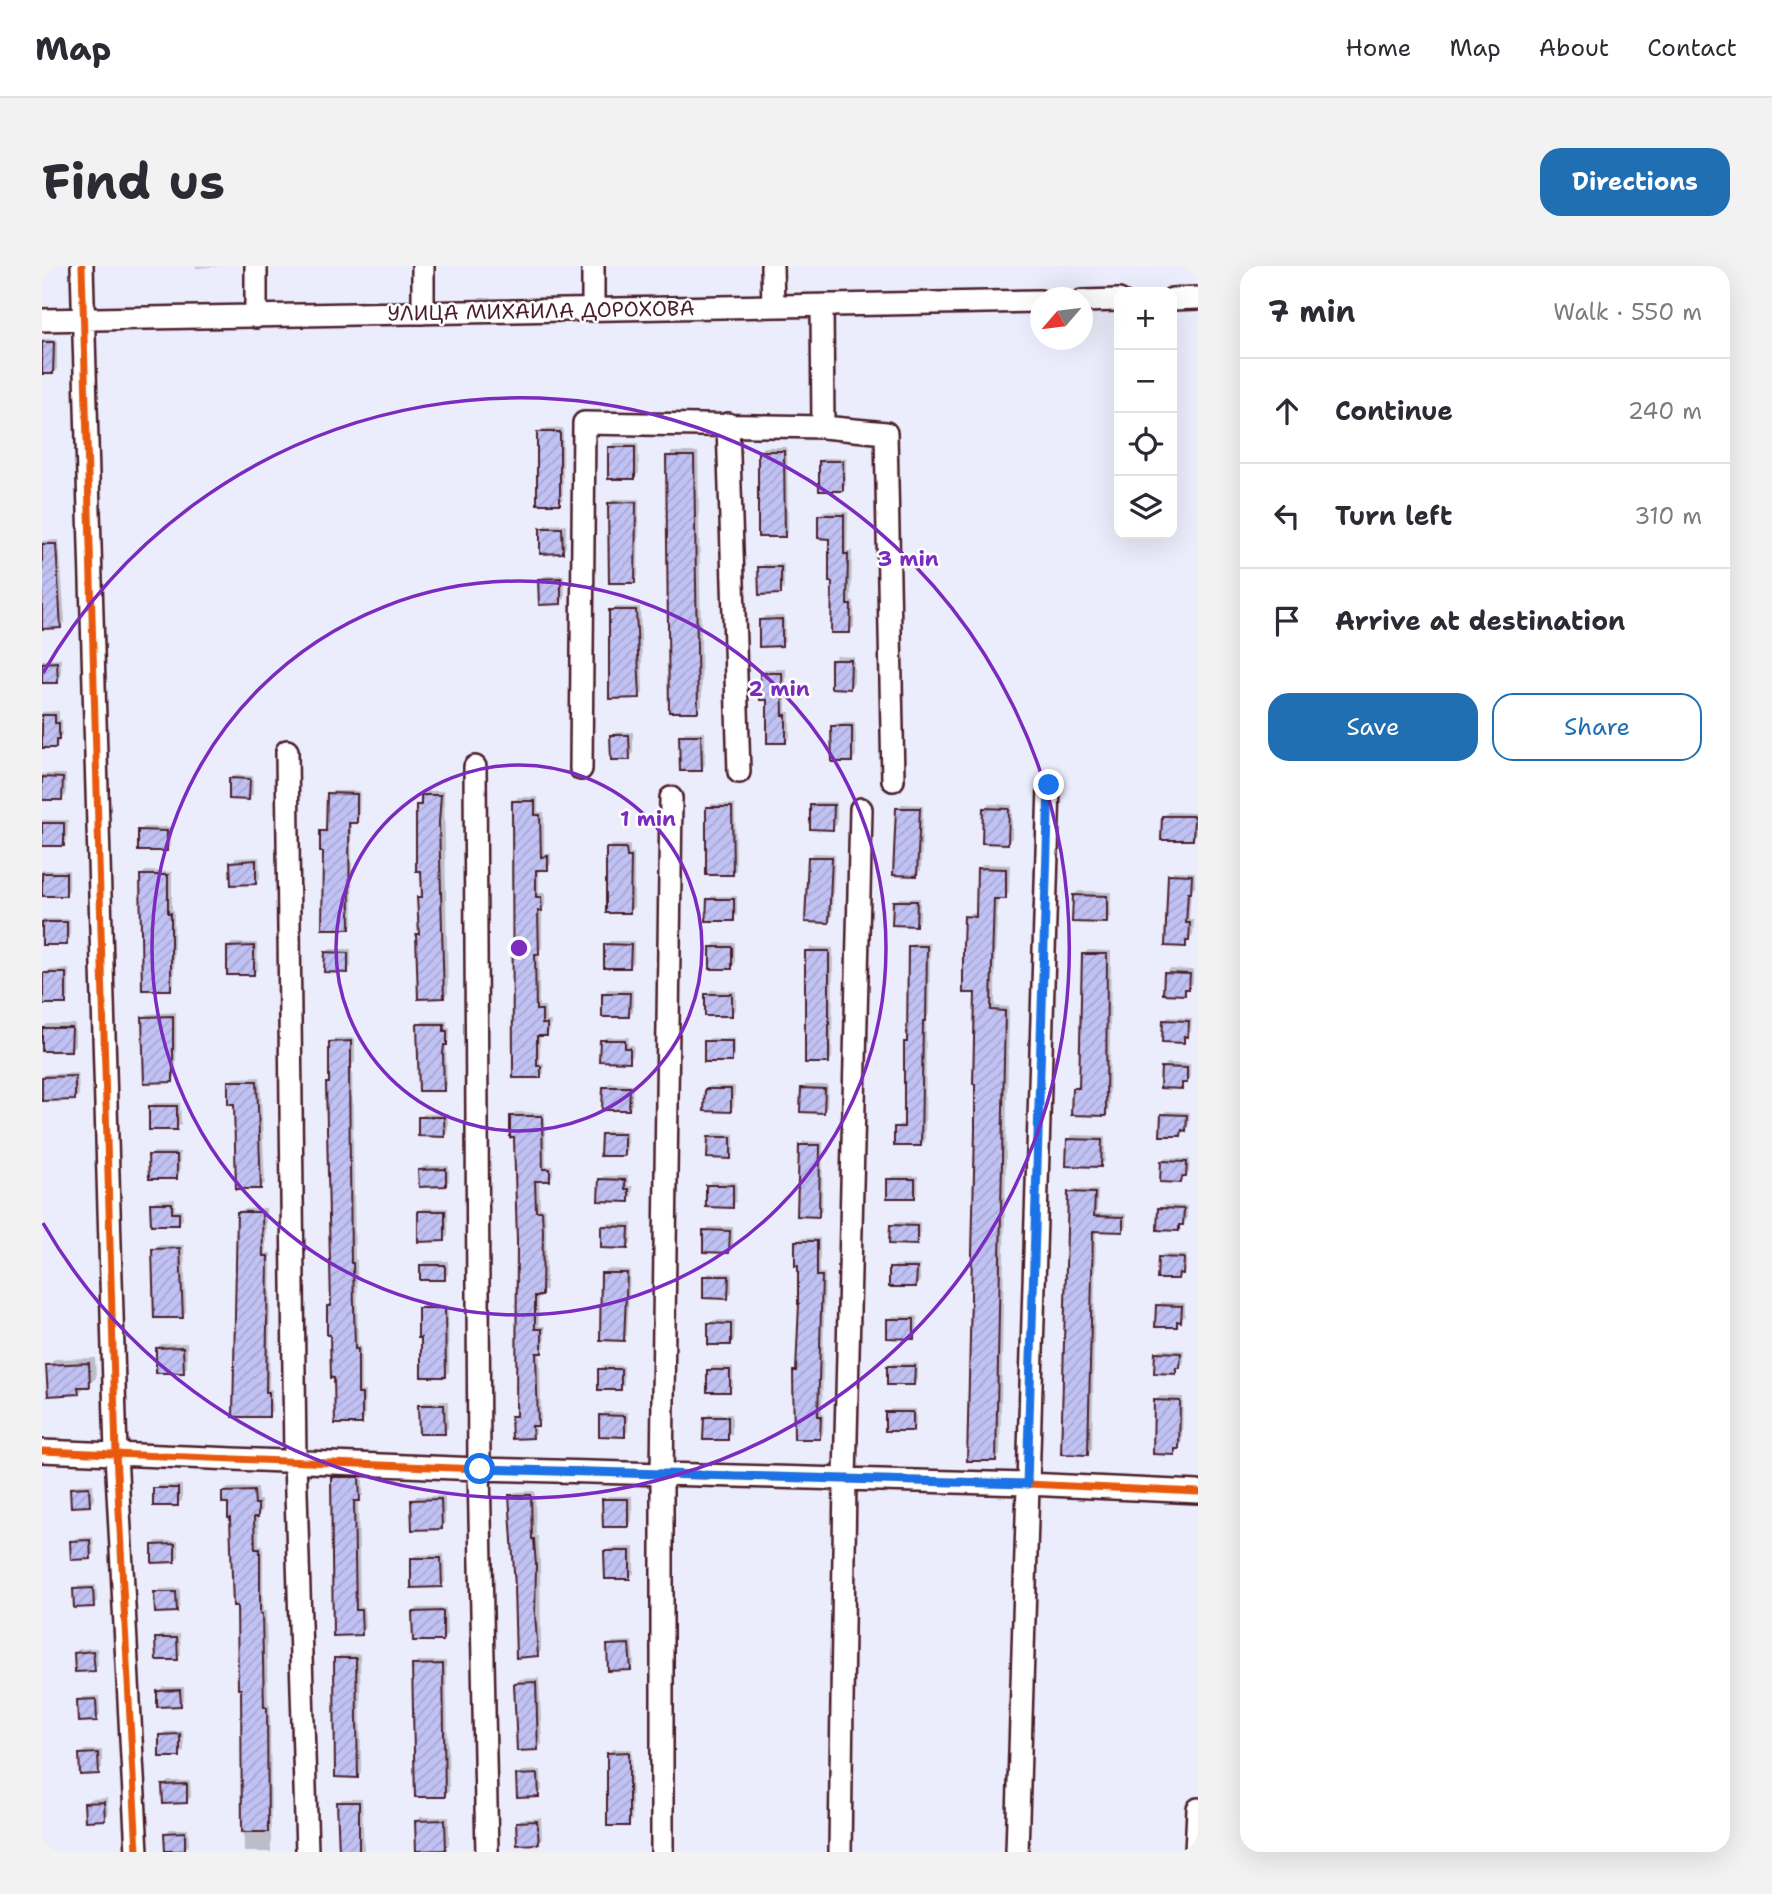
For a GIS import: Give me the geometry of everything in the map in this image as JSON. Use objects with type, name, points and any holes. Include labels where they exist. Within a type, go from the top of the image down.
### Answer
[{"type":"street","points":[[82,266],[116,1454],[137,1852]]},
{"type":"street","points":[[256,266],[256,317]]},
{"type":"street","points":[[423,266],[423,313]]},
{"type":"street","points":[[593,266],[593,310]]},
{"type":"street","points":[[772,266],[773,306]]},
{"type":"street","points":[[1177,299],[1198,298]]},
{"type":"street","points":[[1093,301],[1114,300]]},
{"type":"street","name":"УЛИЦА МИХАИЛА ДОРОХОВА","points":[[42,320],[1030,301]]},
{"type":"street","points":[[821,306],[823,427]]},
{"type":"street","points":[[581,768],[584,423],[823,427],[886,433],[893,780]]},
{"type":"street","points":[[728,424],[740,772]]},
{"type":"street","points":[[287,751],[295,1460],[307,1852]]},
{"type":"street","points":[[475,767],[480,1469],[487,1852]]},
{"type":"street","points":[[1017,1852],[1049,785]]},
{"type":"street","points":[[662,1852],[662,1475],[671,798]]},
{"type":"street","points":[[840,1852],[845,1479],[861,809]]},
{"type":"street","points":[[42,1451],[480,1469],[1027,1484],[1198,1492]]},
{"type":"street","points":[[1196,1852],[1198,1809]]},
{"type":"building","points":[[42,342],[54,342],[53,374],[42,374]]},
{"type":"building","points":[[537,432],[560,432],[560,504],[537,504]]},
{"type":"building","points":[[608,447],[635,447],[635,479],[608,479]]},
{"type":"building","points":[[758,451],[784,451],[785,537],[758,537]]},
{"type":"building","points":[[666,456],[694,456],[698,712],[669,712]]},
{"type":"building","points":[[819,461],[843,461],[843,491],[819,491]]},
{"type":"building","points":[[636,502],[635,583],[609,583],[608,503]]},
{"type":"building","points":[[818,515],[844,515],[844,554],[848,554],[847,605],[851,605],[850,633],[831,633],[829,539],[818,538]]},
{"type":"building","points":[[540,528],[562,528],[563,553],[540,554]]},
{"type":"building","points":[[42,544],[56,544],[61,628],[42,629]]},
{"type":"building","points":[[758,567],[781,567],[781,594],[759,595]]},
{"type":"building","points":[[561,578],[561,604],[539,605],[538,579]]},
{"type":"building","points":[[609,610],[636,610],[640,698],[609,699]]},
{"type":"building","points":[[782,619],[782,646],[759,647],[759,620]]},
{"type":"building","points":[[831,660],[851,660],[850,689],[831,688]]},
{"type":"building","points":[[57,662],[58,683],[42,683],[42,663]]},
{"type":"building","points":[[760,673],[782,673],[786,743],[767,743],[767,700],[760,700]]},
{"type":"building","points":[[42,715],[55,715],[55,723],[59,723],[56,748],[42,748]]},
{"type":"building","points":[[831,726],[852,726],[852,762],[832,762]]},
{"type":"building","points":[[610,735],[629,735],[630,760],[611,760]]},
{"type":"building","points":[[679,735],[701,735],[702,771],[680,771]]},
{"type":"building","points":[[42,777],[63,778],[62,800],[42,800]]},
{"type":"building","points":[[229,778],[250,779],[249,800],[229,799]]},
{"type":"building","points":[[327,793],[357,794],[357,823],[349,823],[350,929],[322,929],[323,852],[320,852],[320,831],[326,831]]},
{"type":"building","points":[[421,795],[441,795],[439,822],[444,998],[418,999],[417,897],[422,897],[421,871],[416,871],[416,805],[421,805]]},
{"type":"building","points":[[512,801],[535,801],[535,815],[540,815],[541,857],[548,856],[548,870],[536,870],[536,897],[541,897],[542,911],[538,911],[539,954],[535,954],[536,1010],[542,1010],[542,1024],[547,1024],[547,1036],[537,1036],[537,1066],[541,1066],[541,1078],[513,1078]]},
{"type":"building","points":[[810,805],[834,805],[833,830],[810,829]]},
{"type":"building","points":[[706,807],[732,807],[733,875],[706,875]]},
{"type":"building","points":[[896,808],[920,808],[917,876],[893,875]]},
{"type":"building","points":[[983,808],[1009,809],[1008,844],[982,843]]},
{"type":"building","points":[[1162,816],[1194,816],[1193,840],[1161,840]]},
{"type":"building","points":[[42,823],[64,823],[64,846],[42,846]]},
{"type":"building","points":[[138,830],[167,831],[167,851],[138,851]]},
{"type":"building","points":[[606,848],[626,848],[627,857],[631,857],[630,913],[606,913]]},
{"type":"building","points":[[808,857],[832,857],[829,923],[805,922]]},
{"type":"building","points":[[256,860],[256,884],[231,885],[230,862]]},
{"type":"building","points":[[977,868],[1006,869],[1006,899],[994,899],[991,1010],[1005,1011],[996,1461],[967,1461],[975,1130],[975,993],[963,993],[963,947],[964,916],[976,917]]},
{"type":"building","points":[[42,873],[66,873],[66,896],[42,896]]},
{"type":"building","points":[[1168,874],[1192,875],[1186,923],[1190,923],[1189,941],[1186,941],[1186,947],[1165,946]]},
{"type":"building","points":[[140,875],[168,875],[171,990],[142,990]]},
{"type":"building","points":[[1073,895],[1107,896],[1107,923],[1072,922]]},
{"type":"building","points":[[707,899],[734,899],[734,921],[706,921]]},
{"type":"building","points":[[893,901],[917,901],[916,926],[892,925]]},
{"type":"building","points":[[42,922],[67,922],[67,945],[42,945]]},
{"type":"building","points":[[604,944],[631,945],[630,968],[604,968]]},
{"type":"building","points":[[254,946],[254,975],[227,975],[227,947]]},
{"type":"building","points":[[908,946],[927,946],[921,1146],[894,1146],[894,1127],[904,1127]]},
{"type":"building","points":[[710,947],[732,947],[732,969],[710,969]]},
{"type":"building","points":[[805,951],[829,951],[829,1063],[805,1063]]},
{"type":"building","points":[[325,952],[348,953],[348,973],[324,972]]},
{"type":"building","points":[[1082,954],[1107,954],[1106,1116],[1071,1115],[1072,1088],[1079,1088]]},
{"type":"building","points":[[43,973],[66,973],[66,1004],[43,1004]]},
{"type":"building","points":[[1164,973],[1190,974],[1189,989],[1185,989],[1185,995],[1163,994]]},
{"type":"building","points":[[602,993],[630,993],[629,1017],[602,1017]]},
{"type":"building","points":[[705,994],[732,994],[732,1016],[705,1016]]},
{"type":"building","points":[[173,1016],[173,1082],[144,1083],[142,1017]]},
{"type":"building","points":[[1163,1020],[1189,1021],[1188,1037],[1184,1036],[1184,1043],[1162,1042]]},
{"type":"building","points":[[417,1024],[444,1024],[444,1031],[447,1031],[447,1045],[444,1045],[443,1054],[444,1091],[419,1091]]},
{"type":"building","points":[[42,1028],[72,1028],[71,1051],[42,1051]]},
{"type":"building","points":[[600,1040],[625,1040],[625,1048],[630,1048],[630,1062],[599,1061]]},
{"type":"building","points":[[351,1041],[351,1263],[362,1424],[335,1424],[334,1378],[331,1378],[330,1335],[327,1335],[327,1306],[331,1306],[326,1083],[329,1083],[329,1042]]},
{"type":"building","points":[[704,1041],[732,1041],[732,1062],[704,1062]]},
{"type":"building","points":[[1161,1067],[1187,1068],[1187,1083],[1182,1083],[1182,1089],[1160,1088]]},
{"type":"building","points":[[75,1076],[75,1100],[42,1101],[42,1077]]},
{"type":"building","points":[[228,1081],[257,1081],[261,1189],[236,1189],[234,1104],[228,1104]]},
{"type":"building","points":[[603,1087],[630,1087],[629,1110],[602,1110]]},
{"type":"building","points":[[801,1088],[825,1089],[824,1113],[800,1112]]},
{"type":"building","points":[[705,1089],[731,1089],[731,1112],[704,1111]]},
{"type":"building","points":[[149,1106],[177,1106],[177,1130],[149,1130]]},
{"type":"building","points":[[1161,1114],[1187,1115],[1186,1131],[1182,1130],[1181,1136],[1160,1136]]},
{"type":"building","points":[[510,1116],[542,1116],[543,1169],[550,1169],[550,1181],[535,1181],[536,1211],[542,1211],[543,1231],[542,1296],[535,1296],[535,1329],[542,1329],[542,1353],[536,1353],[538,1426],[532,1426],[533,1438],[512,1439],[511,1416],[516,1416],[517,1241],[514,1138],[510,1138]]},
{"type":"building","points":[[418,1117],[444,1117],[445,1137],[418,1136]]},
{"type":"building","points":[[601,1134],[624,1134],[624,1156],[600,1156]]},
{"type":"building","points":[[708,1137],[731,1137],[731,1159],[707,1158]]},
{"type":"building","points":[[1067,1139],[1102,1140],[1101,1167],[1066,1166]]},
{"type":"building","points":[[799,1145],[820,1145],[819,1217],[797,1216]]},
{"type":"building","points":[[148,1155],[177,1155],[177,1179],[149,1179]]},
{"type":"building","points":[[1161,1161],[1187,1162],[1186,1177],[1182,1177],[1181,1183],[1160,1182]]},
{"type":"building","points":[[446,1169],[446,1186],[419,1187],[418,1170]]},
{"type":"building","points":[[599,1179],[625,1180],[625,1189],[629,1189],[629,1202],[598,1201]]},
{"type":"building","points":[[887,1179],[915,1179],[915,1198],[887,1198]]},
{"type":"building","points":[[706,1185],[733,1185],[733,1208],[706,1207]]},
{"type":"building","points":[[1068,1192],[1095,1193],[1094,1216],[1123,1217],[1123,1232],[1093,1231],[1088,1455],[1061,1454]]},
{"type":"building","points":[[150,1203],[172,1203],[172,1213],[179,1213],[179,1225],[151,1225]]},
{"type":"building","points":[[1158,1208],[1184,1209],[1183,1225],[1179,1225],[1179,1231],[1157,1230]]},
{"type":"building","points":[[418,1211],[445,1211],[445,1241],[418,1242]]},
{"type":"building","points":[[237,1212],[262,1212],[263,1256],[268,1256],[266,1392],[269,1392],[269,1417],[233,1417]]},
{"type":"building","points":[[890,1225],[917,1226],[917,1245],[889,1244]]},
{"type":"building","points":[[601,1226],[629,1227],[628,1249],[601,1248]]},
{"type":"building","points":[[703,1230],[730,1231],[729,1253],[703,1252]]},
{"type":"building","points":[[795,1241],[817,1241],[817,1276],[822,1276],[818,1416],[821,1416],[820,1439],[794,1439],[793,1371],[796,1371],[799,1304]]},
{"type":"building","points":[[180,1248],[183,1318],[154,1318],[152,1249]]},
{"type":"building","points":[[1158,1257],[1184,1258],[1183,1274],[1179,1273],[1178,1279],[1157,1279]]},
{"type":"building","points":[[420,1265],[445,1265],[445,1280],[420,1280]]},
{"type":"building","points":[[889,1268],[917,1268],[916,1287],[889,1287]]},
{"type":"building","points":[[601,1273],[627,1273],[624,1341],[600,1340]]},
{"type":"building","points":[[703,1276],[729,1276],[728,1299],[703,1298]]},
{"type":"building","points":[[1156,1305],[1182,1306],[1181,1322],[1177,1321],[1177,1327],[1155,1327]]},
{"type":"building","points":[[418,1308],[445,1308],[446,1377],[421,1377]]},
{"type":"building","points":[[887,1319],[914,1319],[914,1339],[887,1338]]},
{"type":"building","points":[[708,1323],[731,1324],[731,1345],[708,1345]]},
{"type":"building","points":[[183,1347],[184,1373],[156,1373],[156,1348]]},
{"type":"building","points":[[1155,1352],[1181,1353],[1180,1368],[1176,1368],[1176,1374],[1154,1373]]},
{"type":"building","points":[[89,1363],[90,1387],[78,1387],[79,1394],[48,1396],[46,1365]]},
{"type":"building","points":[[887,1366],[915,1366],[914,1385],[887,1385]]},
{"type":"building","points":[[598,1369],[621,1369],[621,1390],[598,1390]]},
{"type":"building","points":[[707,1370],[730,1370],[730,1392],[707,1392]]},
{"type":"building","points":[[1154,1400],[1180,1401],[1179,1449],[1175,1449],[1175,1455],[1153,1454]]},
{"type":"building","points":[[418,1405],[444,1405],[445,1434],[419,1434]]},
{"type":"building","points":[[885,1412],[913,1412],[913,1431],[885,1431]]},
{"type":"building","points":[[599,1415],[625,1416],[625,1437],[599,1436]]},
{"type":"building","points":[[704,1417],[728,1417],[728,1440],[703,1440]]},
{"type":"building","points":[[331,1477],[359,1477],[360,1501],[354,1501],[356,1610],[361,1610],[362,1635],[333,1636]]},
{"type":"building","points":[[89,1487],[90,1506],[71,1507],[70,1488]]},
{"type":"building","points":[[153,1488],[178,1488],[178,1506],[153,1506]]},
{"type":"building","points":[[254,1491],[255,1504],[258,1504],[258,1517],[254,1517],[255,1549],[260,1549],[264,1707],[267,1707],[268,1832],[242,1832],[241,1689],[238,1689],[237,1606],[233,1606],[228,1503],[222,1503],[222,1492]]},
{"type":"building","points":[[509,1495],[531,1495],[538,1656],[516,1658]]},
{"type":"building","points":[[441,1499],[442,1529],[412,1530],[411,1500]]},
{"type":"building","points":[[602,1499],[628,1499],[628,1527],[603,1527]]},
{"type":"building","points":[[90,1540],[91,1559],[71,1560],[70,1541]]},
{"type":"building","points":[[175,1544],[175,1562],[152,1563],[152,1545]]},
{"type":"building","points":[[604,1551],[630,1551],[630,1579],[605,1579]]},
{"type":"building","points":[[411,1558],[441,1558],[442,1587],[411,1588]]},
{"type":"building","points":[[93,1588],[94,1607],[74,1608],[73,1589]]},
{"type":"building","points":[[154,1592],[176,1592],[177,1612],[155,1613]]},
{"type":"building","points":[[443,1611],[443,1641],[413,1641],[412,1612]]},
{"type":"building","points":[[155,1638],[177,1638],[178,1660],[156,1660]]},
{"type":"building","points":[[629,1644],[631,1670],[608,1671],[607,1645]]},
{"type":"building","points":[[93,1651],[95,1671],[75,1672],[74,1653]]},
{"type":"building","points":[[334,1658],[356,1658],[358,1778],[335,1777]]},
{"type":"building","points":[[443,1664],[445,1797],[415,1797],[412,1665]]},
{"type":"building","points":[[536,1682],[538,1750],[517,1751],[514,1683]]},
{"type":"building","points":[[180,1690],[181,1706],[157,1707],[157,1691]]},
{"type":"building","points":[[96,1699],[97,1721],[78,1722],[77,1700]]},
{"type":"building","points":[[180,1734],[180,1757],[159,1757],[159,1735]]},
{"type":"building","points":[[629,1752],[629,1826],[607,1826],[607,1753]]},
{"type":"building","points":[[98,1753],[99,1774],[80,1775],[79,1754]]},
{"type":"building","points":[[538,1774],[539,1797],[517,1798],[516,1775]]},
{"type":"building","points":[[187,1784],[187,1803],[163,1804],[162,1785]]},
{"type":"building","points":[[104,1802],[105,1820],[85,1821],[84,1803]]},
{"type":"building","points":[[337,1802],[359,1802],[359,1852],[339,1852]]},
{"type":"building","points":[[445,1820],[446,1850],[416,1851],[415,1821]]},
{"type":"building","points":[[537,1821],[539,1844],[517,1845],[516,1822]]},
{"type":"building","points":[[185,1832],[185,1851],[165,1851],[164,1833]]},
{"type":"cycle path","points":[[82,266],[116,1454],[137,1852]]},
{"type":"cycle path","points":[[42,1451],[479,1469],[1027,1484],[1198,1492]]},
{"type":"route","points":[[480,1469],[1027,1484],[1049,785]]}]
